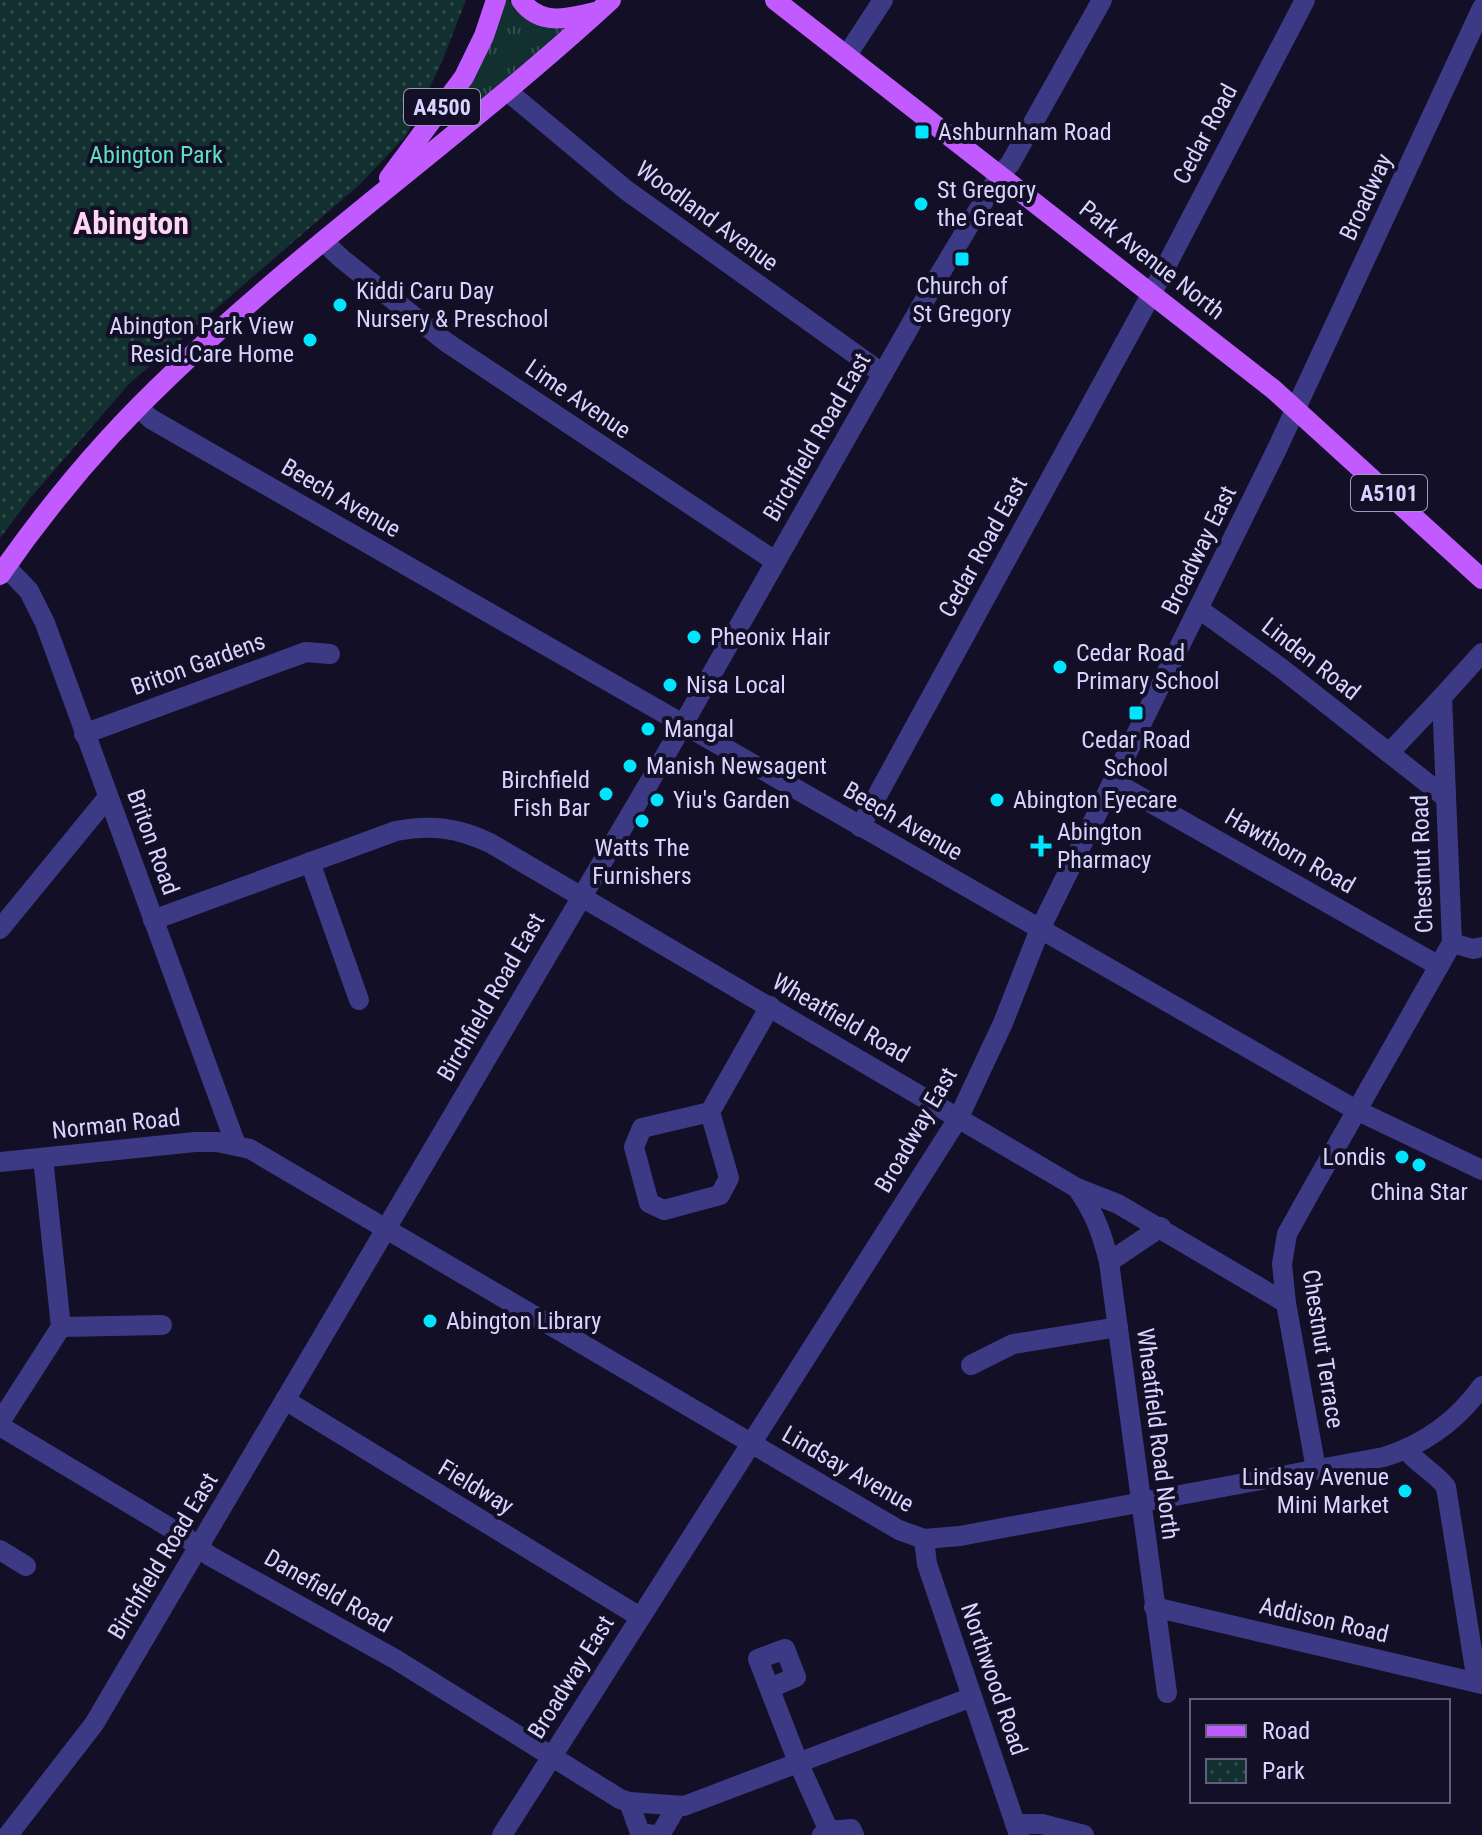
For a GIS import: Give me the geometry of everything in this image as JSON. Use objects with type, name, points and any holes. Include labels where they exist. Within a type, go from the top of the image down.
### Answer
[{"type":"main road","name":"A4500","points":[[369,203],[420,140],[464,77],[484,36],[496,0]]},
{"type":"main road","name":"A4500","points":[[521,0],[529,10],[544,18],[560,19],[605,6]]},
{"type":"main road","name":"Park Avenue North","points":[[775,0],[1296,408],[1482,579]]},
{"type":"main road","name":"A4500","points":[[3,571],[67,488],[172,374],[323,241],[507,91],[605,6]]},
{"type":"street","points":[[847,55],[883,0]]},
{"type":"street","name":"Birchfield Road East","points":[[8,1835],[94,1724],[683,724],[883,374],[1000,174],[1010,164],[1102,0]]},
{"type":"street","name":"Cedar Road","points":[[1152,293],[1305,0]]},
{"type":"street","name":"Broadway","points":[[1296,408],[1482,8]]},
{"type":"street","name":"Woodland Avenue","points":[[507,91],[626,190],[883,374]]},
{"type":"street","name":"Lime Avenue","points":[[323,241],[446,342],[775,561]]},
{"type":"street","name":"Cedar Road East","points":[[860,827],[1152,293]]},
{"type":"street","name":"Beech Avenue","points":[[139,408],[151,419],[1356,1110],[1482,1170]]},
{"type":"street","name":"Broadway East","points":[[502,1835],[959,1117],[1003,1023],[1040,929],[1296,408]]},
{"type":"street","name":"Briton Road","points":[[3,571],[22,581],[37,604],[236,1145]]},
{"type":"street","name":"Linden Road","points":[[1199,609],[1281,668],[1445,797]]},
{"type":"street","name":"Briton Gardens","points":[[84,734],[306,652],[330,654]]},
{"type":"street","points":[[1389,753],[1482,653]]},
{"type":"street","name":"Chestnut Road","points":[[1356,1110],[1452,943],[1442,697]]},
{"type":"street","name":"Hawthorn Road","points":[[1114,782],[1439,966]]},
{"type":"street","points":[[0,929],[108,797]]},
{"type":"street","name":"Wheatfield Road","points":[[153,920],[396,831],[441,828],[477,837],[1077,1188],[1118,1204],[1161,1227],[1286,1303]]},
{"type":"street","points":[[310,862],[359,1000]]},
{"type":"street","points":[[1452,943],[1473,949],[1482,947]]},
{"type":"street","points":[[710,1112],[642,1128],[634,1147],[649,1203],[664,1210],[720,1195],[729,1178],[710,1112],[770,1006]]},
{"type":"street","name":"Chestnut Terrace","points":[[1316,1469],[1286,1303],[1282,1264],[1287,1234],[1356,1110]]},
{"type":"street","name":"Norman Road","points":[[0,1162],[195,1142],[236,1145]]},
{"type":"street","name":"Lindsay Avenue","points":[[236,1145],[263,1156],[899,1530],[924,1539],[960,1536],[1384,1457],[1407,1450],[1460,1414],[1482,1386]]},
{"type":"street","points":[[0,1424],[61,1327],[43,1158]]},
{"type":"street","name":"Wheatfield Road North","points":[[1077,1188],[1101,1230],[1109,1262],[1167,1693]]},
{"type":"street","points":[[1109,1262],[1161,1227]]},
{"type":"street","points":[[61,1327],[162,1325]]},
{"type":"street","points":[[971,1365],[1013,1344],[1118,1327]]},
{"type":"street","name":"Fieldway","points":[[285,1400],[640,1617]]},
{"type":"street","name":"Danefield Road","points":[[0,1424],[198,1547],[395,1659],[629,1802],[684,1806],[972,1697]]},
{"type":"street","points":[[1407,1450],[1417,1463],[1446,1487],[1480,1683]]},
{"type":"street","name":"Northwood Road","points":[[924,1539],[927,1564],[1017,1830]]},
{"type":"street","points":[[0,1550],[26,1566]]},
{"type":"street","name":"Addison Road","points":[[1154,1607],[1480,1683]]},
{"type":"street","points":[[770,1688],[825,1833],[851,1829],[854,1835]]},
{"type":"street","points":[[629,1802],[640,1833],[654,1835]]},
{"type":"street","points":[[660,1835],[677,1806]]},
{"type":"street","points":[[1017,1830],[1042,1824],[1084,1835]]},
{"type":"green space","name":"Abington Park","points":[[0,0],[466,0],[441,64],[406,136],[358,186],[130,383],[31,497],[0,538]]},
{"type":"green space","points":[[503,0],[509,0],[520,14],[533,23],[566,27],[455,122],[447,114]]},
{"type":"place","name":"Ashburnham Road","points":[[922,132]]},
{"type":"place","name":"St Gregory the Great","points":[[921,204]]},
{"type":"place","name":"Church of St Gregory","points":[[962,259]]},
{"type":"place","name":"Kiddi Caru Day Nursery & Preschool","points":[[340,305]]},
{"type":"place","name":"Abington Park View Resid.Care Home","points":[[310,340]]},
{"type":"place","name":"Pheonix Hair","points":[[694,637]]},
{"type":"place","name":"Cedar Road Primary School","points":[[1060,667]]},
{"type":"place","name":"Nisa Local","points":[[670,685]]},
{"type":"place","name":"Cedar Road School","points":[[1136,713]]},
{"type":"place","name":"Mangal","points":[[648,729]]},
{"type":"place","name":"Manish Newsagent","points":[[630,766]]},
{"type":"place","name":"Birchfield Fish Bar","points":[[606,794]]},
{"type":"place","name":"Yiu's Garden","points":[[657,800]]},
{"type":"place","name":"Abington Eyecare","points":[[997,800]]},
{"type":"place","name":"Watts The Furnishers","points":[[642,821]]},
{"type":"place","name":"Abington Pharmacy","points":[[1041,846]]},
{"type":"place","name":"Londis","points":[[1402,1157]]},
{"type":"place","name":"China Star","points":[[1419,1165]]},
{"type":"place","name":"Abington Library","points":[[430,1321]]},
{"type":"place","name":"Lindsay Avenue Mini Market","points":[[1405,1491]]},
{"type":"district","name":"Abington","points":[[131,223]]}]
